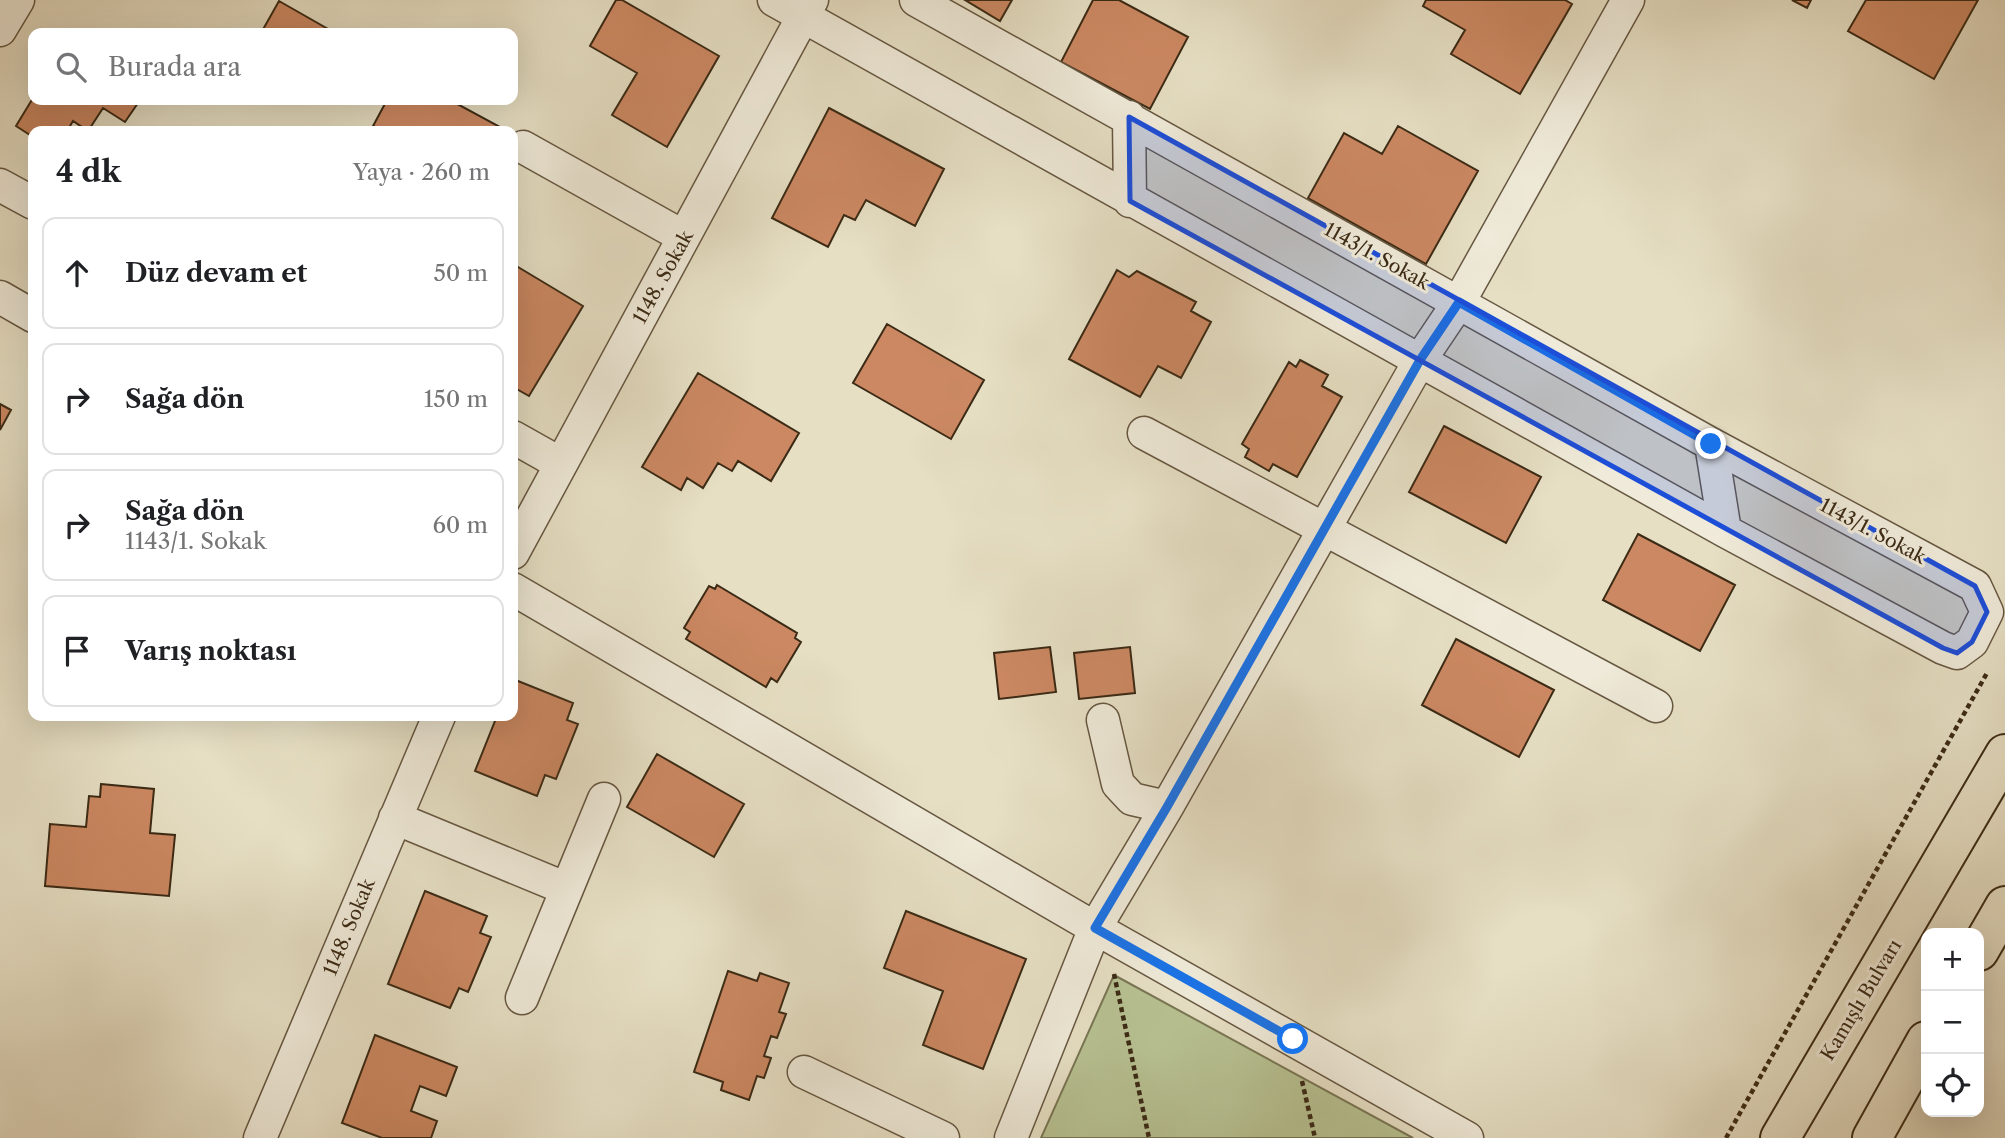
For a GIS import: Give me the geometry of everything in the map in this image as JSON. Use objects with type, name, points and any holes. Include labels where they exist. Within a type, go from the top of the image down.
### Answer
[{"type":"highway","name":"Kamışlı Bulvarı","points":[[1780,1138],[2005,754]]},
{"type":"highway","points":[[1984,942],[2005,906]]},
{"type":"highway","points":[[1872,1138],[1921,1050]]},
{"type":"street","points":[[0,30],[18,0]]},
{"type":"street","points":[[774,0],[808,9],[1130,201],[1725,531]]},
{"type":"street","name":"1143/1. Sokak","points":[[916,0],[1711,444],[1975,586],[1987,612],[1972,642],[1957,653],[1725,531]]},
{"type":"street","points":[[1011,1138],[1095,928],[1167,807],[1420,360],[1459,302],[1628,0]]},
{"type":"street","name":"1148. Sokak","points":[[518,544],[808,9]]},
{"type":"street","points":[[1129,117],[1130,201]]},
{"type":"street","points":[[523,147],[684,237]]},
{"type":"street","points":[[0,185],[28,200]]},
{"type":"street","points":[[0,297],[28,313]]},
{"type":"street","points":[[1144,433],[1656,706]]},
{"type":"street","points":[[518,440],[561,464]]},
{"type":"street","points":[[1711,444],[1725,531]]},
{"type":"street","points":[[518,592],[1095,928],[1467,1138]]},
{"type":"street","points":[[1103,720],[1118,784],[1132,799],[1167,807]]},
{"type":"street","name":"1148. Sokak","points":[[260,1138],[437,721]]},
{"type":"street","points":[[522,998],[604,799]]},
{"type":"street","points":[[395,818],[567,889]]},
{"type":"street","points":[[804,1072],[943,1138]]},
{"type":"path","points":[[1726,1138],[1992,665]]},
{"type":"path","points":[[1095,928],[1114,975],[1149,1138]]},
{"type":"path","points":[[1293,1039],[1315,1138]]},
{"type":"highlighted area","points":[[1129,117],[1975,586],[1987,612],[1972,642],[1957,653],[1943,648],[1130,201]]},
{"type":"green space","points":[[1114,975],[1413,1138],[1041,1138]]},
{"type":"building","points":[[616,0],[622,0],[719,56],[667,147],[612,115],[637,73],[590,46]]},
{"type":"building","points":[[965,0],[1012,0],[1000,21]]},
{"type":"building","points":[[1093,0],[1119,0],[1188,37],[1150,109],[1061,62]]},
{"type":"building","points":[[1426,0],[1565,0],[1572,4],[1520,94],[1451,54],[1465,30],[1423,6]]},
{"type":"building","points":[[1792,0],[1811,0],[1807,8]]},
{"type":"building","points":[[1866,0],[1978,0],[1934,79],[1848,31]]},
{"type":"building","points":[[279,1],[326,28],[264,28]]},
{"type":"building","points":[[29,105],[137,105],[125,122],[103,108],[91,126],[80,126],[73,121],[70,126],[28,126],[28,134],[16,126]]},
{"type":"building","points":[[384,105],[459,105],[498,126],[373,126]]},
{"type":"building","points":[[829,108],[944,169],[915,226],[866,200],[855,220],[844,215],[828,247],[772,218]]},
{"type":"building","points":[[1398,126],[1478,171],[1426,264],[1308,198],[1344,133],[1382,154]]},
{"type":"building","points":[[518,267],[583,306],[529,396],[518,390]]},
{"type":"building","points":[[1117,270],[1129,277],[1137,271],[1196,302],[1191,311],[1211,322],[1181,378],[1158,366],[1140,397],[1069,359]]},
{"type":"building","points":[[887,324],[984,380],[951,439],[853,383]]},
{"type":"building","points":[[1300,360],[1328,375],[1322,386],[1342,397],[1297,477],[1273,464],[1269,471],[1245,457],[1249,449],[1242,444],[1289,362],[1296,367]]},
{"type":"building","points":[[698,373],[799,433],[771,481],[738,461],[732,471],[718,463],[703,488],[687,478],[681,490],[642,467]]},
{"type":"building","points":[[0,404],[11,410],[0,430]]},
{"type":"building","points":[[1444,426],[1541,477],[1506,543],[1409,492]]},
{"type":"building","points":[[1638,534],[1735,585],[1700,651],[1603,600]]},
{"type":"building","points":[[717,585],[797,633],[795,638],[801,642],[777,682],[771,678],[766,687],[686,639],[690,632],[684,628],[709,586],[715,589]]},
{"type":"building","points":[[1456,639],[1554,690],[1519,757],[1422,705]]},
{"type":"building","points":[[1050,647],[1056,692],[999,699],[994,653]]},
{"type":"building","points":[[1130,647],[1135,693],[1079,699],[1074,653]]},
{"type":"building","points":[[518,681],[573,703],[567,720],[578,724],[556,779],[545,775],[537,796],[475,771],[495,721],[518,721]]},
{"type":"building","points":[[657,754],[744,804],[714,857],[627,807]]},
{"type":"building","points":[[101,784],[154,789],[150,833],[175,835],[169,896],[45,886],[50,824],[86,827],[89,796],[100,797]]},
{"type":"building","points":[[425,891],[487,916],[480,933],[491,937],[468,992],[459,988],[450,1008],[388,984]]},
{"type":"building","points":[[906,911],[1026,959],[983,1069],[923,1045],[943,991],[884,968]]},
{"type":"building","points":[[728,971],[757,981],[760,973],[789,983],[779,1012],[786,1014],[777,1038],[771,1036],[764,1056],[771,1058],[764,1078],[757,1076],[749,1100],[721,1090],[723,1082],[694,1072]]},
{"type":"building","points":[[375,1035],[457,1067],[446,1096],[420,1086],[411,1111],[437,1121],[431,1138],[382,1138],[342,1123]]},
{"type":"route","points":[[1293,1039],[1095,928],[1167,807],[1420,360],[1459,302],[1711,444]]}]
